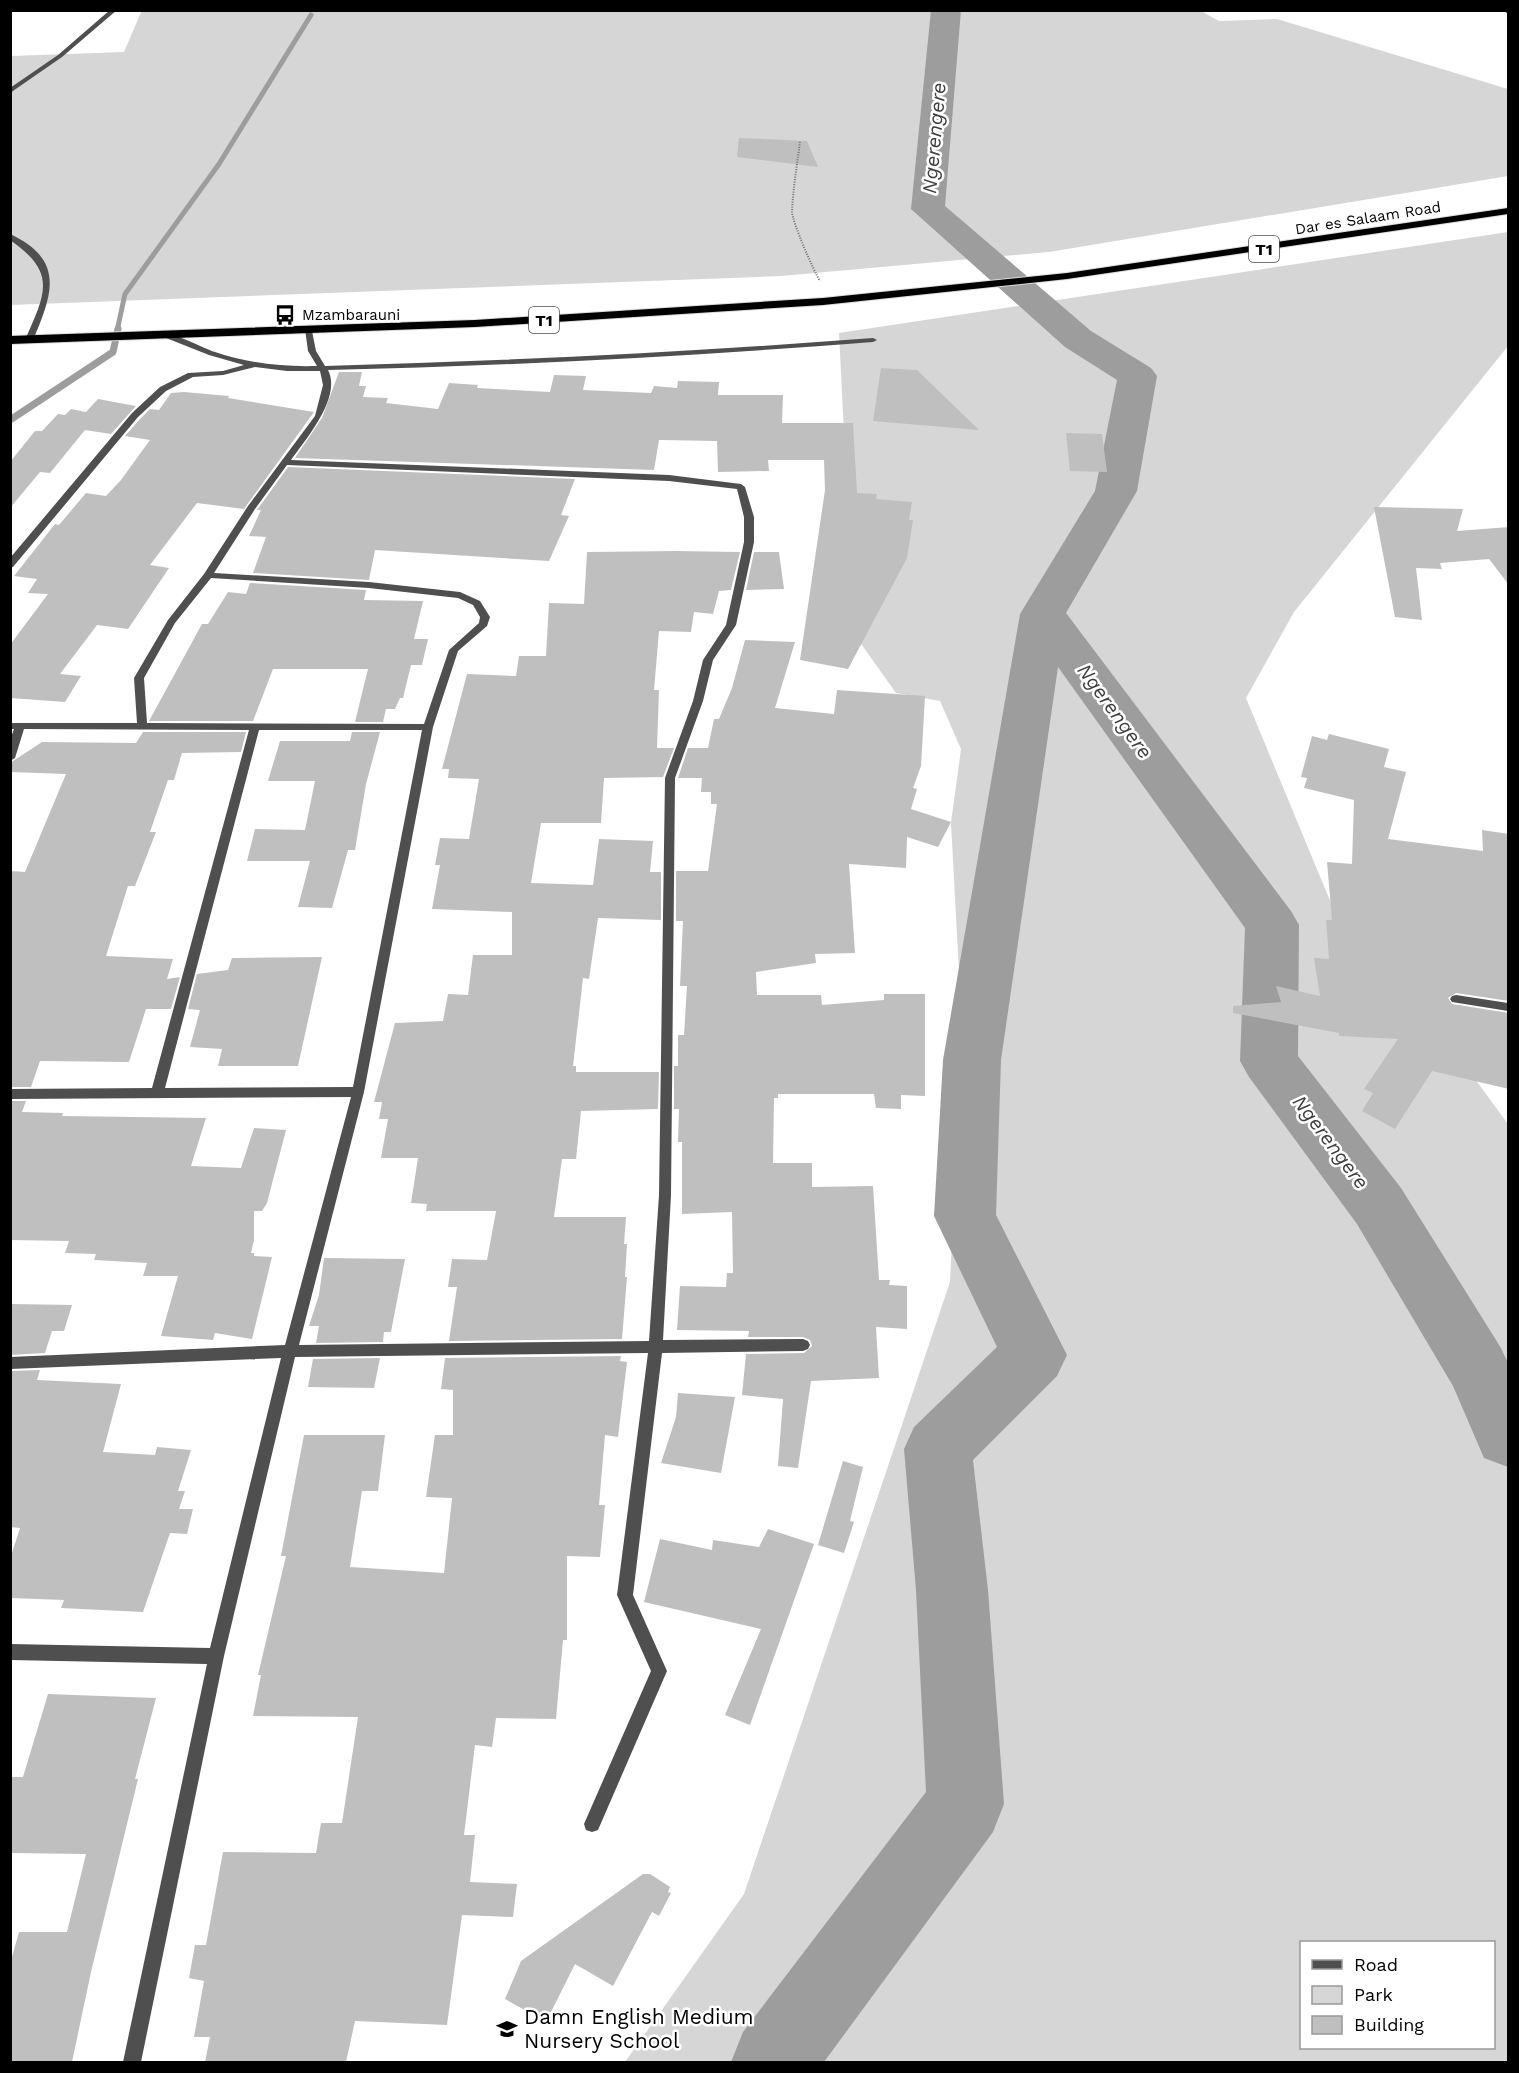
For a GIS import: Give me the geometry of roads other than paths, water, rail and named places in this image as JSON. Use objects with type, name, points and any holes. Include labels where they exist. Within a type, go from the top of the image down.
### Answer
[{"type":"highway","name":"Dar es Salaam Road","points":[[308,331],[579,318],[945,291],[1352,237],[1509,211]]},
{"type":"highway","name":"T1","points":[[10,340],[308,331]]},
{"type":"street","points":[[10,91],[60,56],[114,10]]},
{"type":"street","points":[[10,236],[39,257],[48,281],[47,301],[29,339]]},
{"type":"street","points":[[142,727],[139,678],[171,622],[208,574],[319,416],[327,385],[326,374],[312,351],[308,331]]},
{"type":"street","points":[[169,336],[201,351],[287,369],[482,364],[703,353],[873,340]]},
{"type":"street","points":[[10,564],[135,415],[163,389],[191,375],[223,373],[256,364]]},
{"type":"street","points":[[285,462],[669,478],[741,487],[748,517],[749,542],[731,625],[708,660],[698,701],[670,778],[665,1195],[656,1345],[625,1594],[659,1671],[592,1824]]},
{"type":"street","points":[[132,2062],[216,1656],[290,1351],[358,1092],[428,727],[454,651],[484,624],[484,612],[477,603],[460,595],[208,574]]},
{"type":"street","points":[[10,758],[15,727],[428,727]]},
{"type":"street","points":[[157,1094],[255,727]]},
{"type":"street","points":[[1456,999],[1509,1007]]},
{"type":"street","points":[[10,1094],[358,1092]]},
{"type":"street","points":[[10,1363],[290,1351],[803,1345]]},
{"type":"street","points":[[10,1652],[216,1656]]},
{"type":"waterway","name":"Ngerengere","points":[[946,10],[928,209],[1078,339],[1137,376],[1116,491],[1043,614]]},
{"type":"waterway","points":[[117,331],[125,294],[219,164],[311,15]]},
{"type":"waterway","points":[[10,420],[113,352],[118,329]]},
{"type":"waterway","points":[[773,2062],[965,1804],[952,1590],[938,1449],[1034,1355],[965,1216],[972,1060],[1043,614]]},
{"type":"waterway","name":"Ngerengere","points":[[1043,614],[1272,925],[1269,1061],[1379,1206],[1478,1369],[1508,1436]]},
{"type":"place","name":"Mzambarauni","points":[[285,315]]},
{"type":"place","name":"Damn English Medium Nursery School","points":[[507,2029]]}]
